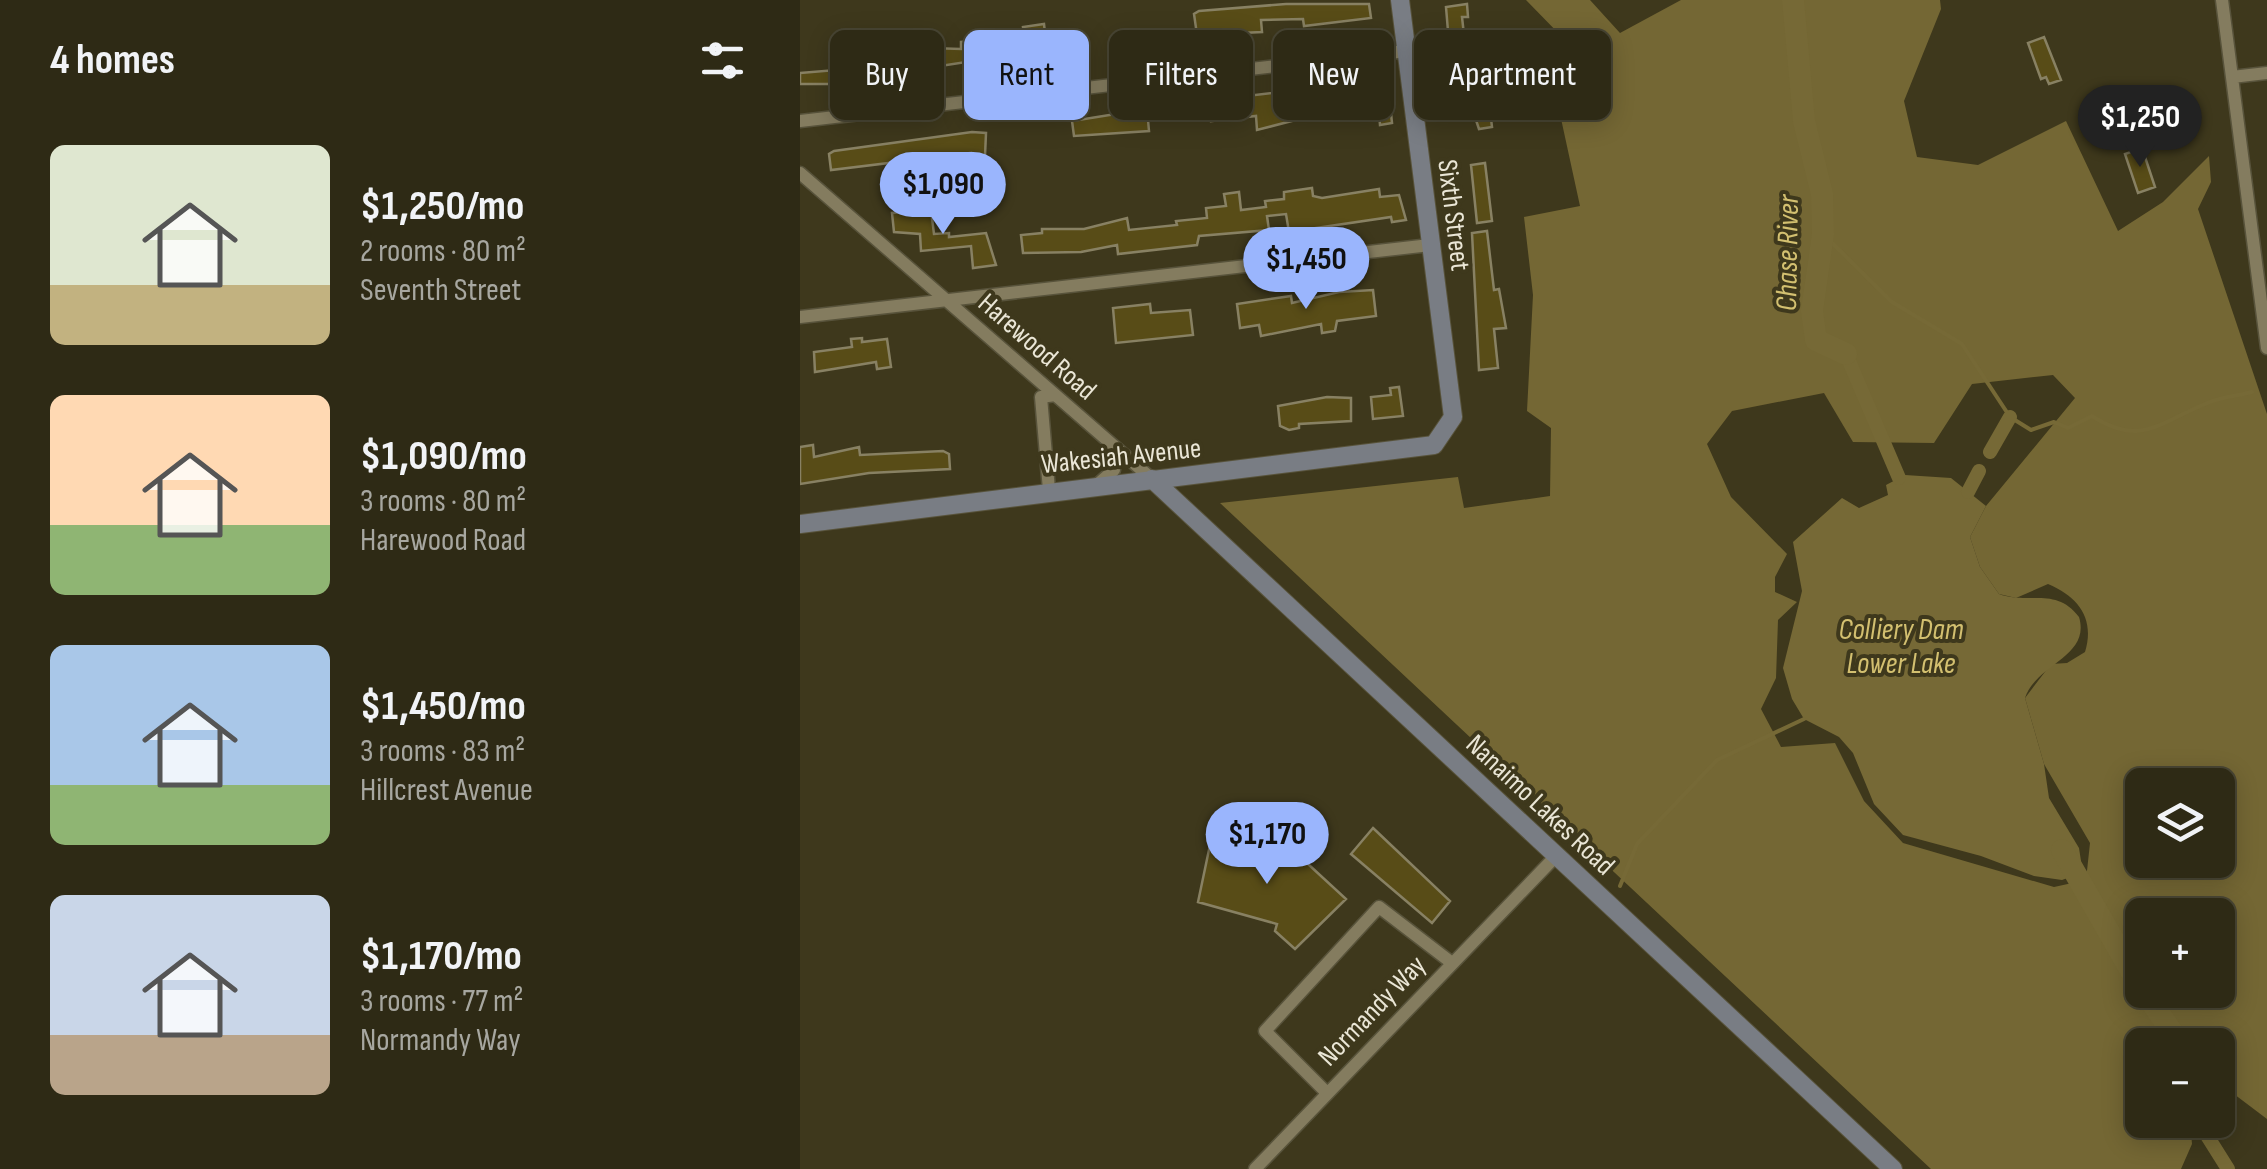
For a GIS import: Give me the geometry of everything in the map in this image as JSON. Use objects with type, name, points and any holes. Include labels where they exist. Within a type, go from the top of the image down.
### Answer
[{"type":"street","name":"Sixth Street","points":[[1400,0],[1453,417],[1445,434]]},
{"type":"street","points":[[2222,0],[2267,348]]},
{"type":"street","points":[[800,121],[1406,50]]},
{"type":"street","points":[[2232,76],[2267,73]]},
{"type":"street","name":"Harewood Road","points":[[800,174],[1152,479]]},
{"type":"street","points":[[2252,232],[2267,230]]},
{"type":"street","points":[[800,317],[1430,245]]},
{"type":"street","points":[[1049,490],[1041,397],[1055,395]]},
{"type":"street","name":"Wakesiah Avenue","points":[[800,524],[1049,490],[1410,451],[1434,445],[1445,434]]},
{"type":"street","points":[[1095,485],[1114,470],[1113,445]]},
{"type":"street","name":"Nanaimo Lakes Road","points":[[1152,479],[1894,1169]]},
{"type":"street","name":"Normandy Way","points":[[1255,1169],[1556,856]]},
{"type":"street","name":"Normandy Way","points":[[1326,1092],[1265,1031],[1379,907],[1452,963]]},
{"type":"shaded area","points":[[1526,0],[1590,0],[1620,33],[1681,0],[1940,0],[1941,9],[1904,101],[1917,157],[1978,165],[2066,121],[2118,231],[2163,202],[2209,156],[2211,182],[2198,209],[2267,414],[2267,1119],[2235,1095],[2235,1028],[2125,1028],[2125,1138],[2192,1138],[2181,1169],[1931,1169],[1220,503],[1458,477],[1464,508],[1550,496],[1551,428],[1527,411],[1533,295],[1524,217],[1580,206],[1561,120],[1611,120],[1611,30],[1555,30]],"holes":[[[2053,375],[2075,398],[1986,506],[1970,537],[1980,567],[1999,594],[2016,598],[2048,584],[2068,595],[2086,619],[2085,652],[2067,663],[2051,664],[2025,698],[2044,764],[2090,843],[2086,880],[2054,887],[1903,843],[1864,801],[1835,743],[1781,747],[1761,709],[1776,678],[1778,620],[1797,602],[1775,592],[1775,577],[1787,554],[1731,497],[1707,444],[1732,411],[1824,393],[1853,442],[1934,443],[1972,384]]]},
{"type":"water","name":"Colliery Dam Lower Lake","points":[[1905,475],[1951,478],[1986,506],[1970,537],[1980,567],[1999,594],[2051,599],[2079,617],[2081,631],[2077,642],[2031,686],[2025,698],[2044,764],[2049,798],[2079,848],[2081,861],[2073,876],[2062,880],[2034,876],[1981,856],[1903,835],[1874,804],[1853,753],[1839,737],[1804,719],[1792,699],[1783,668],[1802,591],[1793,542],[1842,498],[1859,508],[1888,495],[1886,485]]},
{"type":"building","points":[[1286,4],[1369,4],[1371,18],[1304,26],[1303,19],[1261,20],[1262,32],[1253,32],[1196,30],[1194,14]]},
{"type":"building","points":[[1467,4],[1468,17],[1462,17],[1463,30],[1448,30],[1446,7]]},
{"type":"building","points":[[1044,24],[1045,30],[1023,30],[1023,27]]},
{"type":"building","points":[[2044,37],[2061,80],[2049,84],[2046,77],[2041,79],[2028,43]]},
{"type":"building","points":[[964,42],[964,62],[944,65],[944,48],[961,49]]},
{"type":"building","points":[[830,70],[830,84],[800,84],[800,73]]},
{"type":"building","points":[[1273,93],[1273,120],[1296,120],[1257,130],[1253,95]]},
{"type":"building","points":[[1109,115],[1109,120],[1148,120],[1149,131],[1074,136],[1072,121]]},
{"type":"building","points":[[1476,120],[1491,120],[1492,127],[1479,129]]},
{"type":"building","points":[[986,133],[985,156],[971,157],[971,153],[831,170],[829,154],[834,151]]},
{"type":"building","points":[[2142,148],[2155,187],[2138,193],[2125,154]]},
{"type":"building","points":[[1485,163],[1492,221],[1477,223],[1471,165]]},
{"type":"building","points":[[1312,188],[1313,196],[1322,198],[1379,189],[1380,197],[1399,195],[1406,220],[1392,222],[1391,217],[1289,232],[1286,214],[1267,216],[1269,230],[1199,236],[1197,245],[1118,254],[1117,245],[1081,252],[1023,253],[1021,235],[1042,233],[1042,229],[1084,229],[1127,218],[1129,230],[1177,225],[1176,221],[1207,218],[1206,208],[1226,206],[1224,194],[1239,192],[1241,210],[1266,207],[1265,201],[1284,199],[1284,192]]},
{"type":"building","points":[[931,210],[934,234],[949,233],[949,237],[986,233],[996,265],[973,268],[971,246],[921,251],[920,234],[894,232],[892,213]]},
{"type":"building","points":[[1487,231],[1494,290],[1499,289],[1506,328],[1494,329],[1498,368],[1479,370],[1472,233]]},
{"type":"building","points":[[1373,290],[1376,316],[1337,321],[1335,331],[1322,333],[1321,324],[1261,336],[1259,325],[1240,328],[1237,304],[1291,296],[1292,303],[1339,292]]},
{"type":"building","points":[[1150,304],[1151,313],[1190,310],[1193,335],[1116,343],[1113,308]]},
{"type":"building","points":[[862,338],[862,342],[887,339],[891,367],[877,369],[876,362],[815,372],[814,352],[852,347],[851,339]]},
{"type":"building","points":[[1399,387],[1403,416],[1373,419],[1371,397],[1391,395],[1390,388]]},
{"type":"building","points":[[1327,397],[1351,398],[1351,421],[1299,424],[1299,428],[1289,430],[1280,426],[1278,406]]},
{"type":"building","points":[[813,445],[814,457],[859,447],[860,455],[943,451],[949,454],[950,469],[869,473],[800,484],[800,447]]},
{"type":"building","points":[[1214,826],[1228,829],[1226,838],[1296,853],[1346,899],[1295,949],[1275,931],[1277,924],[1198,902]]},
{"type":"building","points":[[1373,828],[1450,901],[1432,923],[1351,854]]},
{"type":"waterway","name":"Chase River","points":[[1793,0],[1804,121],[1822,194],[1823,234],[1812,311],[1816,340],[1846,354]]},
{"type":"waterway","points":[[1823,234],[1892,302],[1962,344],[2010,417],[2031,430],[2054,422],[2068,428],[2092,416],[2123,430],[2149,429],[2210,402],[2252,392]]},
{"type":"waterway","name":"Chase River","points":[[1846,354],[1899,478]]},
{"type":"waterway","points":[[1990,452],[2010,417]]},
{"type":"waterway","points":[[1968,492],[1979,471]]},
{"type":"waterway","points":[[1620,886],[1637,844],[1717,760],[1804,719]]},
{"type":"waterway","name":"Chase River","points":[[2062,850],[2125,960]]},
{"type":"waterway","name":"Chase River","points":[[2155,1008],[2169,1028]]},
{"type":"waterway","points":[[2209,1138],[2228,1169]]}]
